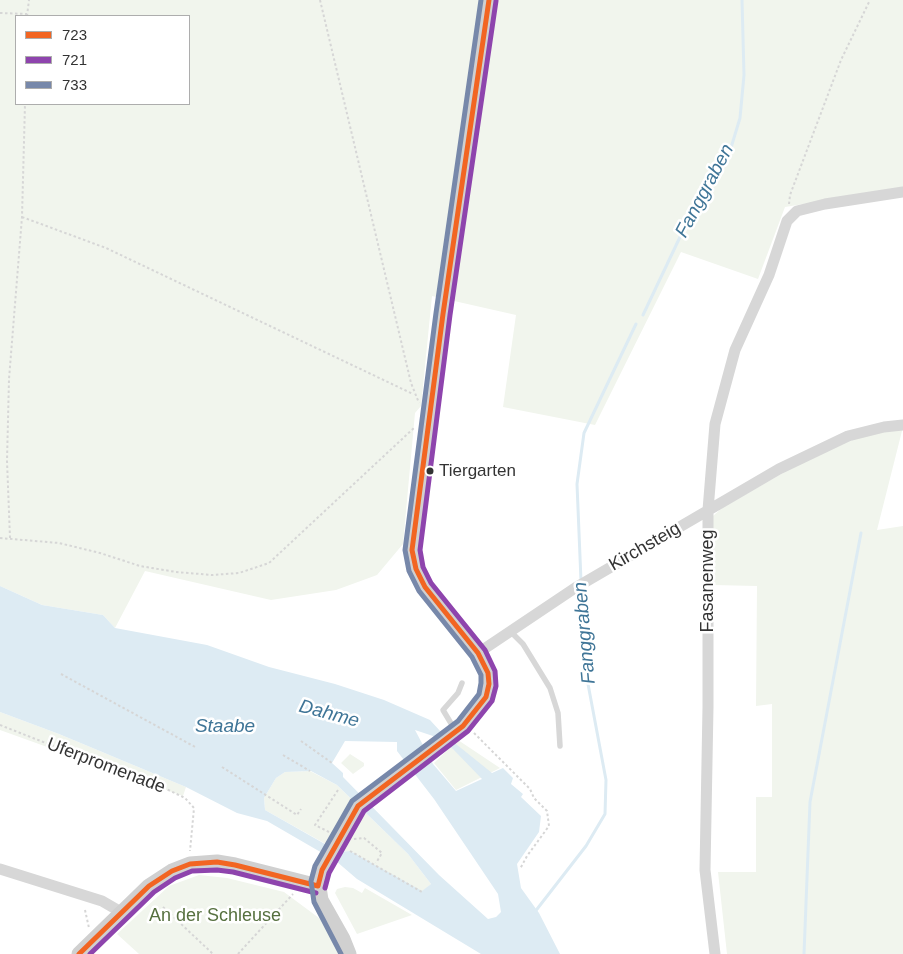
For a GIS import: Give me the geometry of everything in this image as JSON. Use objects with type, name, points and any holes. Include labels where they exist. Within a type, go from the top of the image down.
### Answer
[{"type":"street","points":[[349,954],[343,939],[320,900],[318,886],[320,874],[343,842],[361,802],[445,741],[478,709],[486,697],[489,684],[488,673],[478,653],[425,587],[416,569],[412,550],[443,314],[489,0]]},
{"type":"street","points":[[787,221],[797,211],[825,204],[903,192]]},
{"type":"street","name":"Fasanenweg","points":[[715,954],[705,870],[708,707],[708,510],[715,424],[735,350],[769,275],[787,221]]},
{"type":"street","name":"Kirchsteig","points":[[478,653],[586,581],[779,469],[848,436],[884,426],[903,425]]},
{"type":"street","points":[[79,954],[121,912],[155,882],[172,871],[190,864],[217,862],[235,865],[318,886]]},
{"type":"street","points":[[0,869],[102,901],[121,912]]},
{"type":"lane","points":[[510,631],[523,644],[550,688],[558,713],[560,746]]},
{"type":"lane","points":[[445,741],[443,710],[458,693],[462,683]]},
{"type":"path","points":[[0,12],[27,15],[28,0]]},
{"type":"path","points":[[320,0],[415,395],[422,408]]},
{"type":"path","points":[[787,221],[790,195],[841,60],[870,0]]},
{"type":"path","points":[[10,538],[7,461],[9,379],[22,217],[25,105]]},
{"type":"path","points":[[22,217],[106,248],[415,395]]},
{"type":"path","points":[[0,538],[59,543],[100,553],[140,566],[212,575],[239,572],[269,563],[421,421]]},
{"type":"path","points":[[61,674],[197,748]]},
{"type":"path","name":"Uferpromenade","points":[[0,725],[89,760],[133,773],[184,798],[194,808],[190,853]]},
{"type":"path","points":[[472,731],[530,788],[534,798],[547,811],[549,826],[520,869]]},
{"type":"path","points":[[301,741],[332,763]]},
{"type":"path","points":[[283,755],[310,771]]},
{"type":"path","points":[[222,767],[297,815],[301,809]]},
{"type":"path","points":[[338,790],[315,825],[422,892]]},
{"type":"path","points":[[343,842],[364,838],[382,853],[376,864]]},
{"type":"path","points":[[238,954],[293,894]]},
{"type":"path","points":[[163,907],[213,954]]},
{"type":"path","points":[[86,910],[89,928]]},
{"type":"green space","name":"Tiergarten","points":[[0,0],[903,0],[903,188],[785,207],[758,279],[681,252],[595,425],[503,407],[516,315],[432,296],[421,406],[415,413],[403,544],[377,575],[336,590],[271,600],[145,571],[115,628],[103,615],[42,605],[0,586]]},
{"type":"green space","points":[[903,427],[877,530],[903,526],[903,954],[727,954],[718,872],[756,872],[756,797],[772,797],[772,704],[756,706],[757,586],[713,585],[713,516],[722,508],[797,465],[836,446],[872,433]]},
{"type":"green space","points":[[0,712],[59,734],[186,787],[183,796],[0,730]]},
{"type":"green space","points":[[458,740],[500,768],[456,790],[434,763]]},
{"type":"green space","points":[[350,754],[364,763],[364,766],[353,774],[341,763]]},
{"type":"green space","points":[[310,771],[337,785],[408,854],[431,884],[422,892],[350,851],[340,852],[265,810],[264,798],[276,778],[285,772]]},
{"type":"green space","name":"An der Schleuse","points":[[199,875],[227,878],[284,892],[319,918],[330,933],[339,954],[139,954],[117,934],[169,886]]},
{"type":"green space","points":[[353,888],[362,893],[365,888],[412,915],[357,934],[335,893],[337,889]]},
{"type":"water","name":"Staabe","points":[[0,586],[42,605],[103,615],[115,628],[207,645],[269,667],[335,684],[384,700],[430,720],[441,732],[492,773],[503,768],[513,778],[511,784],[523,794],[521,797],[541,816],[539,832],[517,864],[521,888],[539,913],[560,954],[481,954],[357,879],[336,861],[267,821],[237,813],[186,787],[59,734],[0,712]],"holes":[[[415,730],[436,737],[453,749],[482,779],[456,791],[433,764]],[[345,741],[397,742],[397,751],[434,799],[498,894],[501,912],[496,917],[488,919],[439,875],[343,777],[343,773],[332,763]],[[311,771],[337,785],[408,854],[431,884],[422,891],[350,851],[339,852],[265,810],[264,798],[276,778],[285,772]]]},
{"type":"waterway","name":"Fanggraben","points":[[643,315],[680,237],[702,203],[730,151],[740,118],[744,75],[742,0]]},
{"type":"waterway","name":"Fanggraben","points":[[581,581],[577,484],[584,433],[636,324]]},
{"type":"waterway","points":[[804,954],[810,802],[861,533]]},
{"type":"waterway","name":"Fanggraben","points":[[534,913],[586,846],[605,814],[606,780],[582,652],[581,587]]},
{"type":"transit line","name":"733","points":[[341,954],[314,902],[311,881],[315,866],[352,801],[458,721],[479,694],[481,683],[481,675],[472,657],[419,591],[409,571],[405,550],[436,313],[481,0]]},
{"type":"transit line","name":"723","points":[[318,886],[322,870],[358,806],[463,726],[486,697],[489,684],[488,673],[478,653],[425,587],[416,569],[412,550],[443,314],[489,0]]},
{"type":"transit line","name":"721","points":[[325,888],[329,873],[364,811],[468,731],[492,701],[496,686],[495,671],[485,650],[431,583],[423,567],[420,550],[450,315],[496,1]]},
{"type":"transit line","name":"723","points":[[79,954],[149,886],[172,871],[190,864],[217,862],[235,865],[318,886]]},
{"type":"transit line","name":"721","points":[[90,954],[154,892],[175,878],[192,871],[217,870],[233,872],[316,893]]},
{"type":"place","name":"Tiergarten","points":[[430,471]]},
{"type":"water label","name":"Dahme","points":[[329,714]]}]
